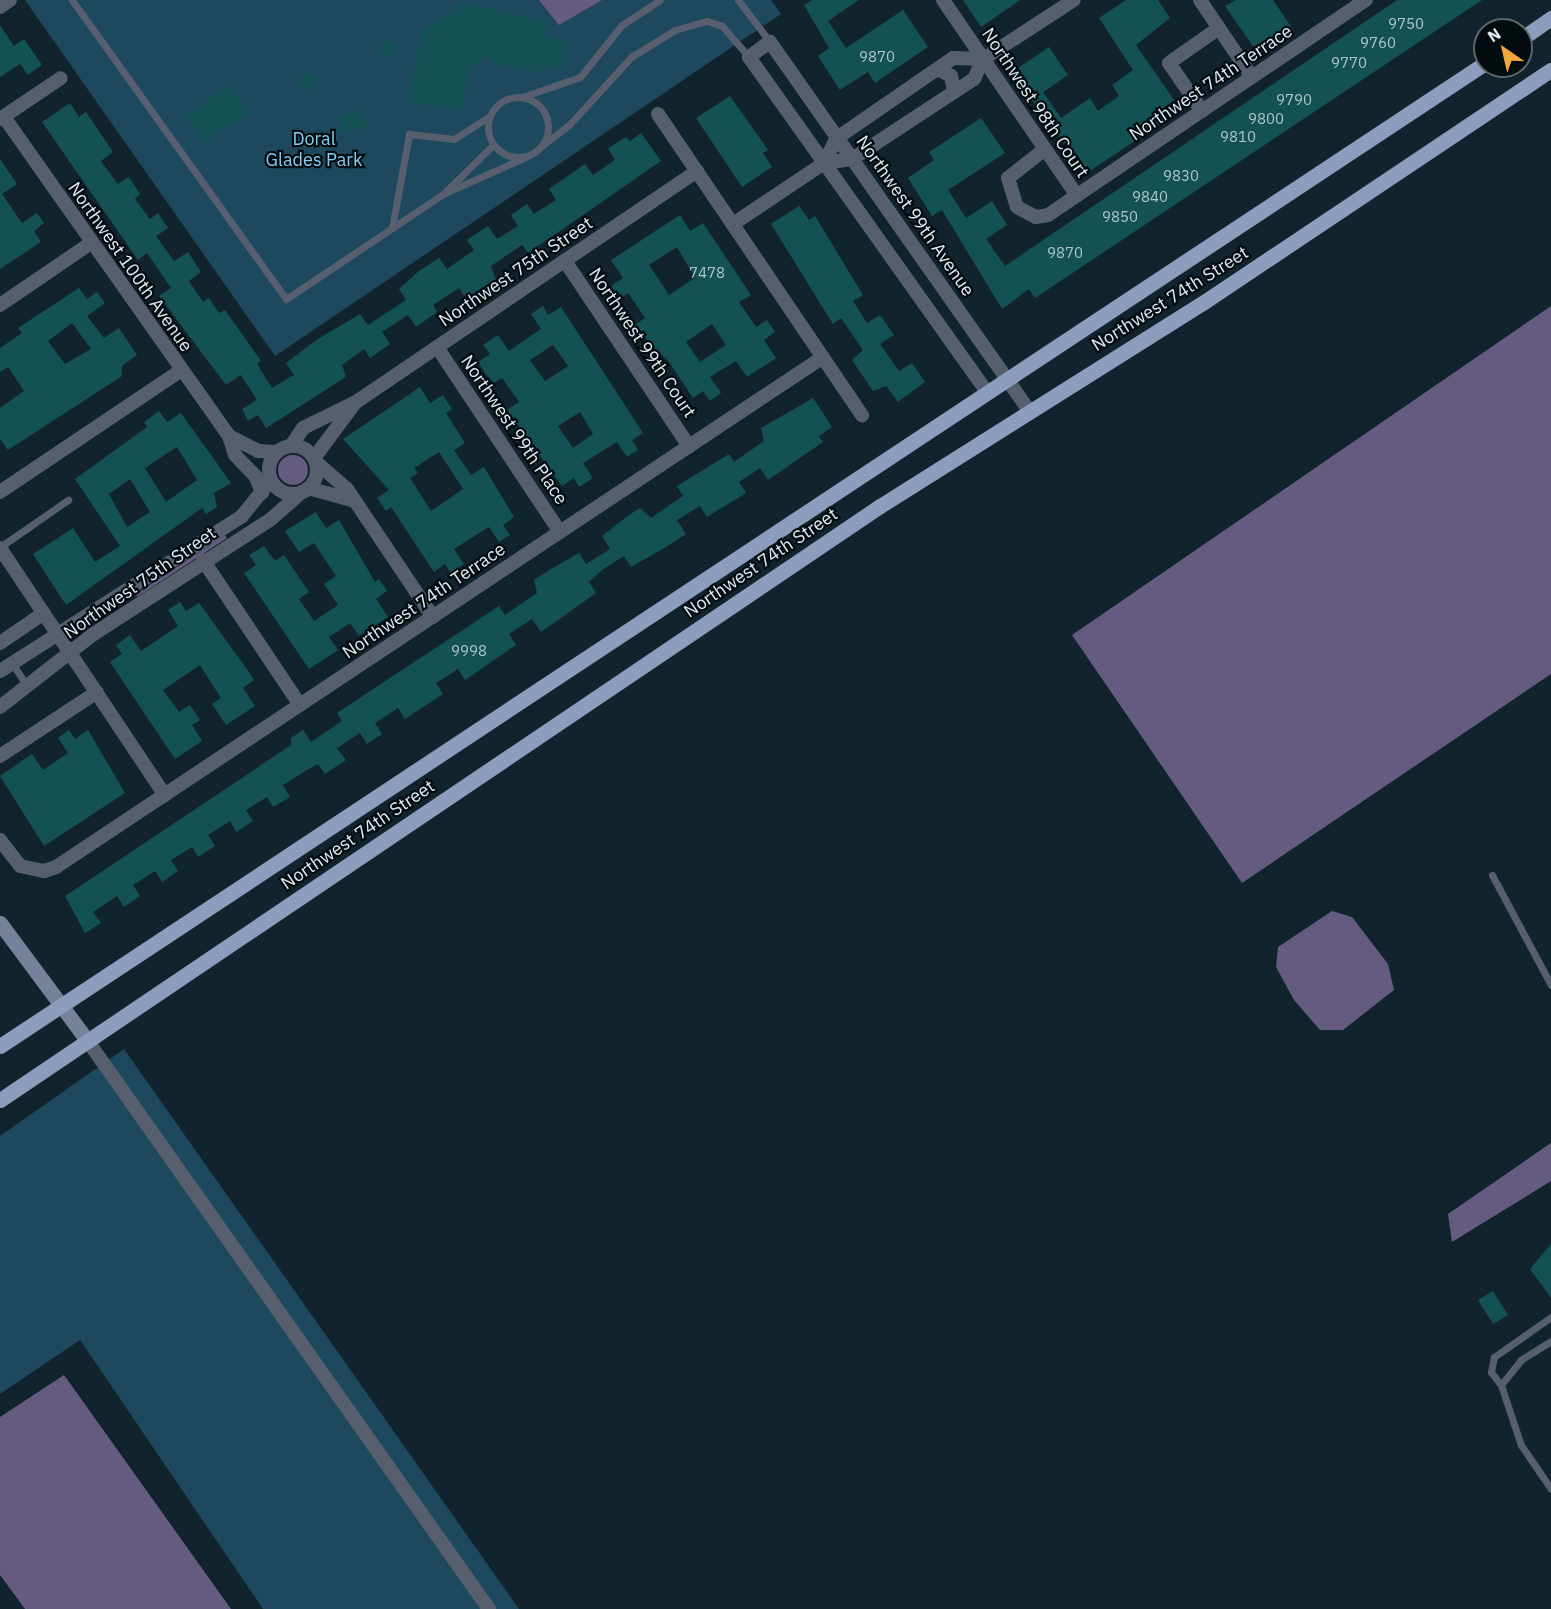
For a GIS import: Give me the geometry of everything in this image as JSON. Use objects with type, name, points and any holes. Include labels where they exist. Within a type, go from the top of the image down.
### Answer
[{"type":"main road","points":[[1533,31],[1551,18]]},
{"type":"main road","name":"Northwest 74th Street","points":[[0,1100],[1029,410],[1407,170],[1551,70]]},
{"type":"main road","name":"Northwest 74th Street","points":[[0,1046],[1473,71]]},
{"type":"street","points":[[0,7],[10,0]]},
{"type":"street","name":"Northwest 98th Court","points":[[943,0],[1077,196]]},
{"type":"street","points":[[733,224],[824,163],[852,159],[974,79],[983,59],[1074,0]]},
{"type":"street","points":[[1200,0],[1252,77]]},
{"type":"street","name":"Northwest 74th Terrace","points":[[1045,149],[1008,178],[1017,207],[1036,218],[1077,196],[1366,0]]},
{"type":"street","points":[[1202,111],[1169,63],[1219,28]]},
{"type":"street","points":[[770,42],[749,57],[987,392]]},
{"type":"street","name":"Northwest 99th Avenue","points":[[770,42],[1009,378],[1029,410]]},
{"type":"street","points":[[824,163],[837,138],[953,58],[983,59]]},
{"type":"street","points":[[938,69],[951,76],[954,92]]},
{"type":"street","points":[[2,118],[61,78]]},
{"type":"street","points":[[658,114],[862,416]]},
{"type":"street","name":"Northwest 100th Avenue","points":[[2,118],[180,371],[229,436],[235,455],[256,477],[262,493]]},
{"type":"street","name":"Northwest 75th Street","points":[[291,446],[303,428],[356,402],[697,171]]},
{"type":"street","points":[[0,305],[91,243]]},
{"type":"street","name":"Northwest 99th Court","points":[[565,261],[690,446]]},
{"type":"street","name":"Northwest 99th Place","points":[[437,347],[560,532]]},
{"type":"street","name":"Northwest 74th Terrace","points":[[0,840],[21,866],[44,872],[165,795],[823,357]]},
{"type":"street","points":[[0,492],[180,371]]},
{"type":"street","name":"Northwest 75th Street","points":[[315,460],[356,402]]},
{"type":"street","name":"Northwest 100th Avenue","points":[[229,436],[258,451],[277,452]]},
{"type":"street","points":[[355,501],[305,490],[281,490],[271,480],[269,465],[277,452],[291,446],[305,449],[355,501],[433,617]]},
{"type":"street","points":[[305,490],[316,475],[315,460]]},
{"type":"street","name":"Northwest 75th Street","points":[[0,671],[59,636],[242,516],[271,480]]},
{"type":"street","name":"Northwest 75th Street","points":[[0,707],[203,560],[271,519],[305,490]]},
{"type":"street","points":[[0,547],[165,795]]},
{"type":"street","points":[[203,560],[300,705]]},
{"type":"street","points":[[0,643],[44,613]]},
{"type":"street","points":[[0,756],[97,692]]},
{"type":"street","points":[[0,923],[87,1040],[489,1609]]},
{"type":"lane","points":[[72,0],[286,299],[443,194],[530,155],[569,125],[625,62],[675,30],[707,21],[722,26],[749,57]]},
{"type":"lane","points":[[393,228],[409,134],[454,139],[490,116],[502,102],[580,77],[622,25],[660,0]]},
{"type":"lane","points":[[738,0],[770,42]]},
{"type":"lane","points":[[521,97],[538,105],[547,121],[538,149]]},
{"type":"lane","points":[[490,116],[493,145]]},
{"type":"lane","points":[[443,194],[493,145]]},
{"type":"lane","points":[[493,145],[510,156],[530,155]]},
{"type":"lane","points":[[0,547],[68,500]]},
{"type":"lane","points":[[12,663],[28,688]]},
{"type":"lane","points":[[1492,875],[1551,985]]},
{"type":"lane","points":[[1551,1317],[1494,1357],[1491,1371],[1502,1385],[1521,1445],[1551,1489]]},
{"type":"lane","points":[[1502,1385],[1521,1360],[1551,1341]]},
{"type":"green space","name":"Doral Glades Park","points":[[25,0],[771,0],[781,14],[275,356]]},
{"type":"green space","points":[[124,1049],[519,1609],[263,1609],[80,1340],[0,1394],[0,1136]]},
{"type":"shaded area","points":[[539,0],[602,0],[559,25]]},
{"type":"shaded area","points":[[1551,306],[1551,674],[1242,883],[1072,635]]},
{"type":"shaded area","points":[[293,455],[303,460],[308,470],[303,480],[293,485],[283,480],[278,470],[283,460]]},
{"type":"shaded area","points":[[225,535],[227,538],[137,597],[136,594]]},
{"type":"shaded area","points":[[1332,911],[1352,917],[1388,964],[1394,990],[1343,1030],[1320,1030],[1294,1000],[1276,967],[1278,947]]},
{"type":"shaded area","points":[[1551,1143],[1551,1181],[1452,1242],[1448,1214]]},
{"type":"shaded area","points":[[64,1375],[231,1609],[25,1609],[0,1575],[0,1417]]},
{"type":"building","points":[[812,0],[859,0],[828,21],[846,48],[903,10],[928,47],[875,83],[868,72],[840,90],[818,56],[829,48],[804,5]]},
{"type":"building","points":[[963,0],[1020,0],[981,27]]},
{"type":"building","points":[[1126,0],[1158,0],[1170,18],[1136,45],[1181,110],[1087,173],[1011,73],[1049,47],[1068,75],[1043,92],[1061,118],[1090,98],[1098,111],[1119,96],[1112,85],[1133,70],[1099,18]]},
{"type":"building","points":[[1236,0],[1273,0],[1294,31],[1259,55],[1225,6]]},
{"type":"building","points":[[1397,0],[1482,0],[1035,298],[1029,289],[1002,309],[942,210],[932,216],[908,178],[934,160],[929,152],[981,118],[1005,153],[948,190],[966,218],[992,201],[1007,225],[986,239],[1005,266]]},
{"type":"building","points":[[463,3],[548,22],[545,37],[568,41],[563,70],[541,66],[540,73],[492,63],[489,55],[470,68],[461,111],[409,101],[421,33]]},
{"type":"building","points":[[0,25],[14,46],[24,39],[42,65],[28,75],[20,64],[0,77]]},
{"type":"building","points":[[387,38],[398,46],[390,58],[378,50]]},
{"type":"building","points":[[305,71],[318,78],[312,90],[298,84]]},
{"type":"building","points":[[230,85],[249,113],[205,143],[186,116]]},
{"type":"building","points":[[730,96],[768,150],[763,153],[772,167],[742,187],[696,118]]},
{"type":"building","points":[[70,103],[79,117],[86,112],[113,152],[101,161],[118,184],[129,177],[140,194],[135,199],[150,219],[158,213],[168,228],[156,236],[174,261],[188,252],[201,272],[189,281],[203,302],[209,298],[219,313],[225,310],[261,361],[257,364],[272,388],[294,375],[286,363],[318,339],[360,314],[368,325],[406,300],[399,289],[419,271],[439,258],[447,269],[474,250],[467,240],[488,226],[497,239],[518,226],[511,215],[527,204],[534,214],[556,200],[549,189],[585,164],[593,175],[615,160],[608,148],[626,137],[630,141],[641,133],[661,161],[528,253],[522,245],[491,266],[496,280],[466,299],[459,288],[433,305],[437,312],[416,327],[408,315],[382,332],[390,344],[370,358],[364,349],[342,365],[346,377],[266,428],[258,415],[248,421],[242,409],[257,400],[241,375],[226,385],[159,296],[171,288],[147,253],[138,260],[42,122]]},
{"type":"building","points":[[364,110],[367,127],[343,132],[338,116]]},
{"type":"building","points":[[0,159],[17,184],[2,194],[22,223],[37,213],[44,223],[34,231],[41,242],[0,269]]},
{"type":"building","points":[[799,206],[809,220],[815,216],[863,295],[853,301],[867,323],[880,315],[894,335],[880,344],[899,371],[912,363],[925,382],[898,402],[886,386],[873,391],[852,360],[863,350],[841,318],[833,324],[771,224]]},
{"type":"building","points":[[680,215],[690,231],[703,223],[751,295],[739,302],[756,327],[767,320],[775,332],[764,340],[776,358],[747,377],[736,361],[710,377],[721,393],[710,401],[703,391],[693,398],[669,362],[633,326],[645,318],[628,293],[620,299],[611,286],[623,278],[611,260]],"holes":[[[677,247],[695,278],[669,295],[649,265]],[[712,324],[726,345],[700,362],[686,342]]]},
{"type":"building","points":[[79,288],[87,299],[97,292],[105,303],[87,316],[104,338],[119,328],[137,355],[122,366],[122,376],[8,450],[0,439],[0,408],[24,391],[8,367],[0,372],[0,348],[22,333],[18,328]],"holes":[[[72,323],[91,349],[65,364],[48,341]]]},
{"type":"building","points":[[543,306],[548,315],[561,307],[643,433],[632,440],[638,450],[627,457],[617,442],[583,463],[593,478],[579,487],[574,478],[562,486],[507,410],[519,402],[502,378],[492,384],[478,362],[490,354],[483,345],[498,335],[509,351],[541,329],[531,314]],"holes":[[[553,345],[568,366],[545,381],[530,360]],[[580,412],[593,434],[573,448],[558,426]]]},
{"type":"building","points":[[420,387],[430,403],[443,395],[452,409],[446,413],[465,443],[454,450],[471,475],[484,467],[514,517],[503,525],[510,535],[499,542],[489,527],[454,549],[464,564],[451,573],[445,564],[434,572],[391,507],[386,511],[377,498],[389,490],[343,439]],"holes":[[[439,452],[463,489],[431,511],[410,478],[418,473],[414,468]]]},
{"type":"building","points":[[813,398],[832,427],[819,436],[823,442],[768,480],[760,468],[739,482],[746,493],[707,517],[700,506],[677,520],[686,534],[631,567],[624,556],[602,570],[589,582],[596,593],[561,618],[541,632],[532,619],[509,634],[516,645],[465,680],[458,669],[436,683],[443,694],[405,719],[398,708],[375,723],[382,734],[367,744],[360,733],[337,748],[346,760],[325,774],[318,764],[283,785],[290,797],[273,807],[267,797],[246,810],[253,821],[236,832],[230,821],[208,835],[215,846],[198,857],[192,847],[171,860],[178,871],[162,882],[155,871],[133,885],[140,896],[124,907],[117,896],[93,912],[101,923],[85,933],[65,896],[291,745],[291,738],[303,730],[311,742],[342,721],[337,713],[499,606],[505,615],[537,593],[534,580],[546,572],[579,553],[586,564],[610,549],[602,536],[629,515],[640,508],[651,518],[683,496],[677,486],[729,454],[734,462],[764,441],[761,428]]},
{"type":"building","points":[[159,411],[167,422],[181,413],[231,483],[214,493],[217,507],[206,514],[202,508],[66,605],[33,554],[73,528],[95,562],[120,546],[75,479],[147,427],[144,422]],"holes":[[[177,447],[197,480],[166,502],[145,468]],[[130,479],[150,512],[127,527],[109,494]]]},
{"type":"building","points":[[316,512],[326,528],[339,520],[375,582],[379,579],[387,591],[376,599],[388,617],[359,636],[350,623],[329,637],[338,650],[309,669],[244,573],[256,565],[249,555],[264,546],[275,561],[284,555],[309,592],[299,599],[314,621],[338,605],[324,584],[336,576],[314,543],[299,552],[285,531]]},
{"type":"building","points":[[180,602],[186,611],[199,603],[246,668],[254,680],[243,688],[255,706],[226,725],[212,704],[221,698],[200,665],[163,690],[179,712],[190,705],[200,720],[192,725],[202,741],[175,759],[110,662],[122,654],[116,645],[130,635],[141,651],[178,626],[168,610]]},
{"type":"building","points":[[69,730],[75,739],[88,730],[125,793],[44,846],[0,776],[32,754],[43,770],[68,753],[58,738]]},
{"type":"building","points":[[1551,1244],[1551,1298],[1530,1269]]},
{"type":"building","points":[[1493,1291],[1508,1315],[1493,1324],[1478,1300]]}]
